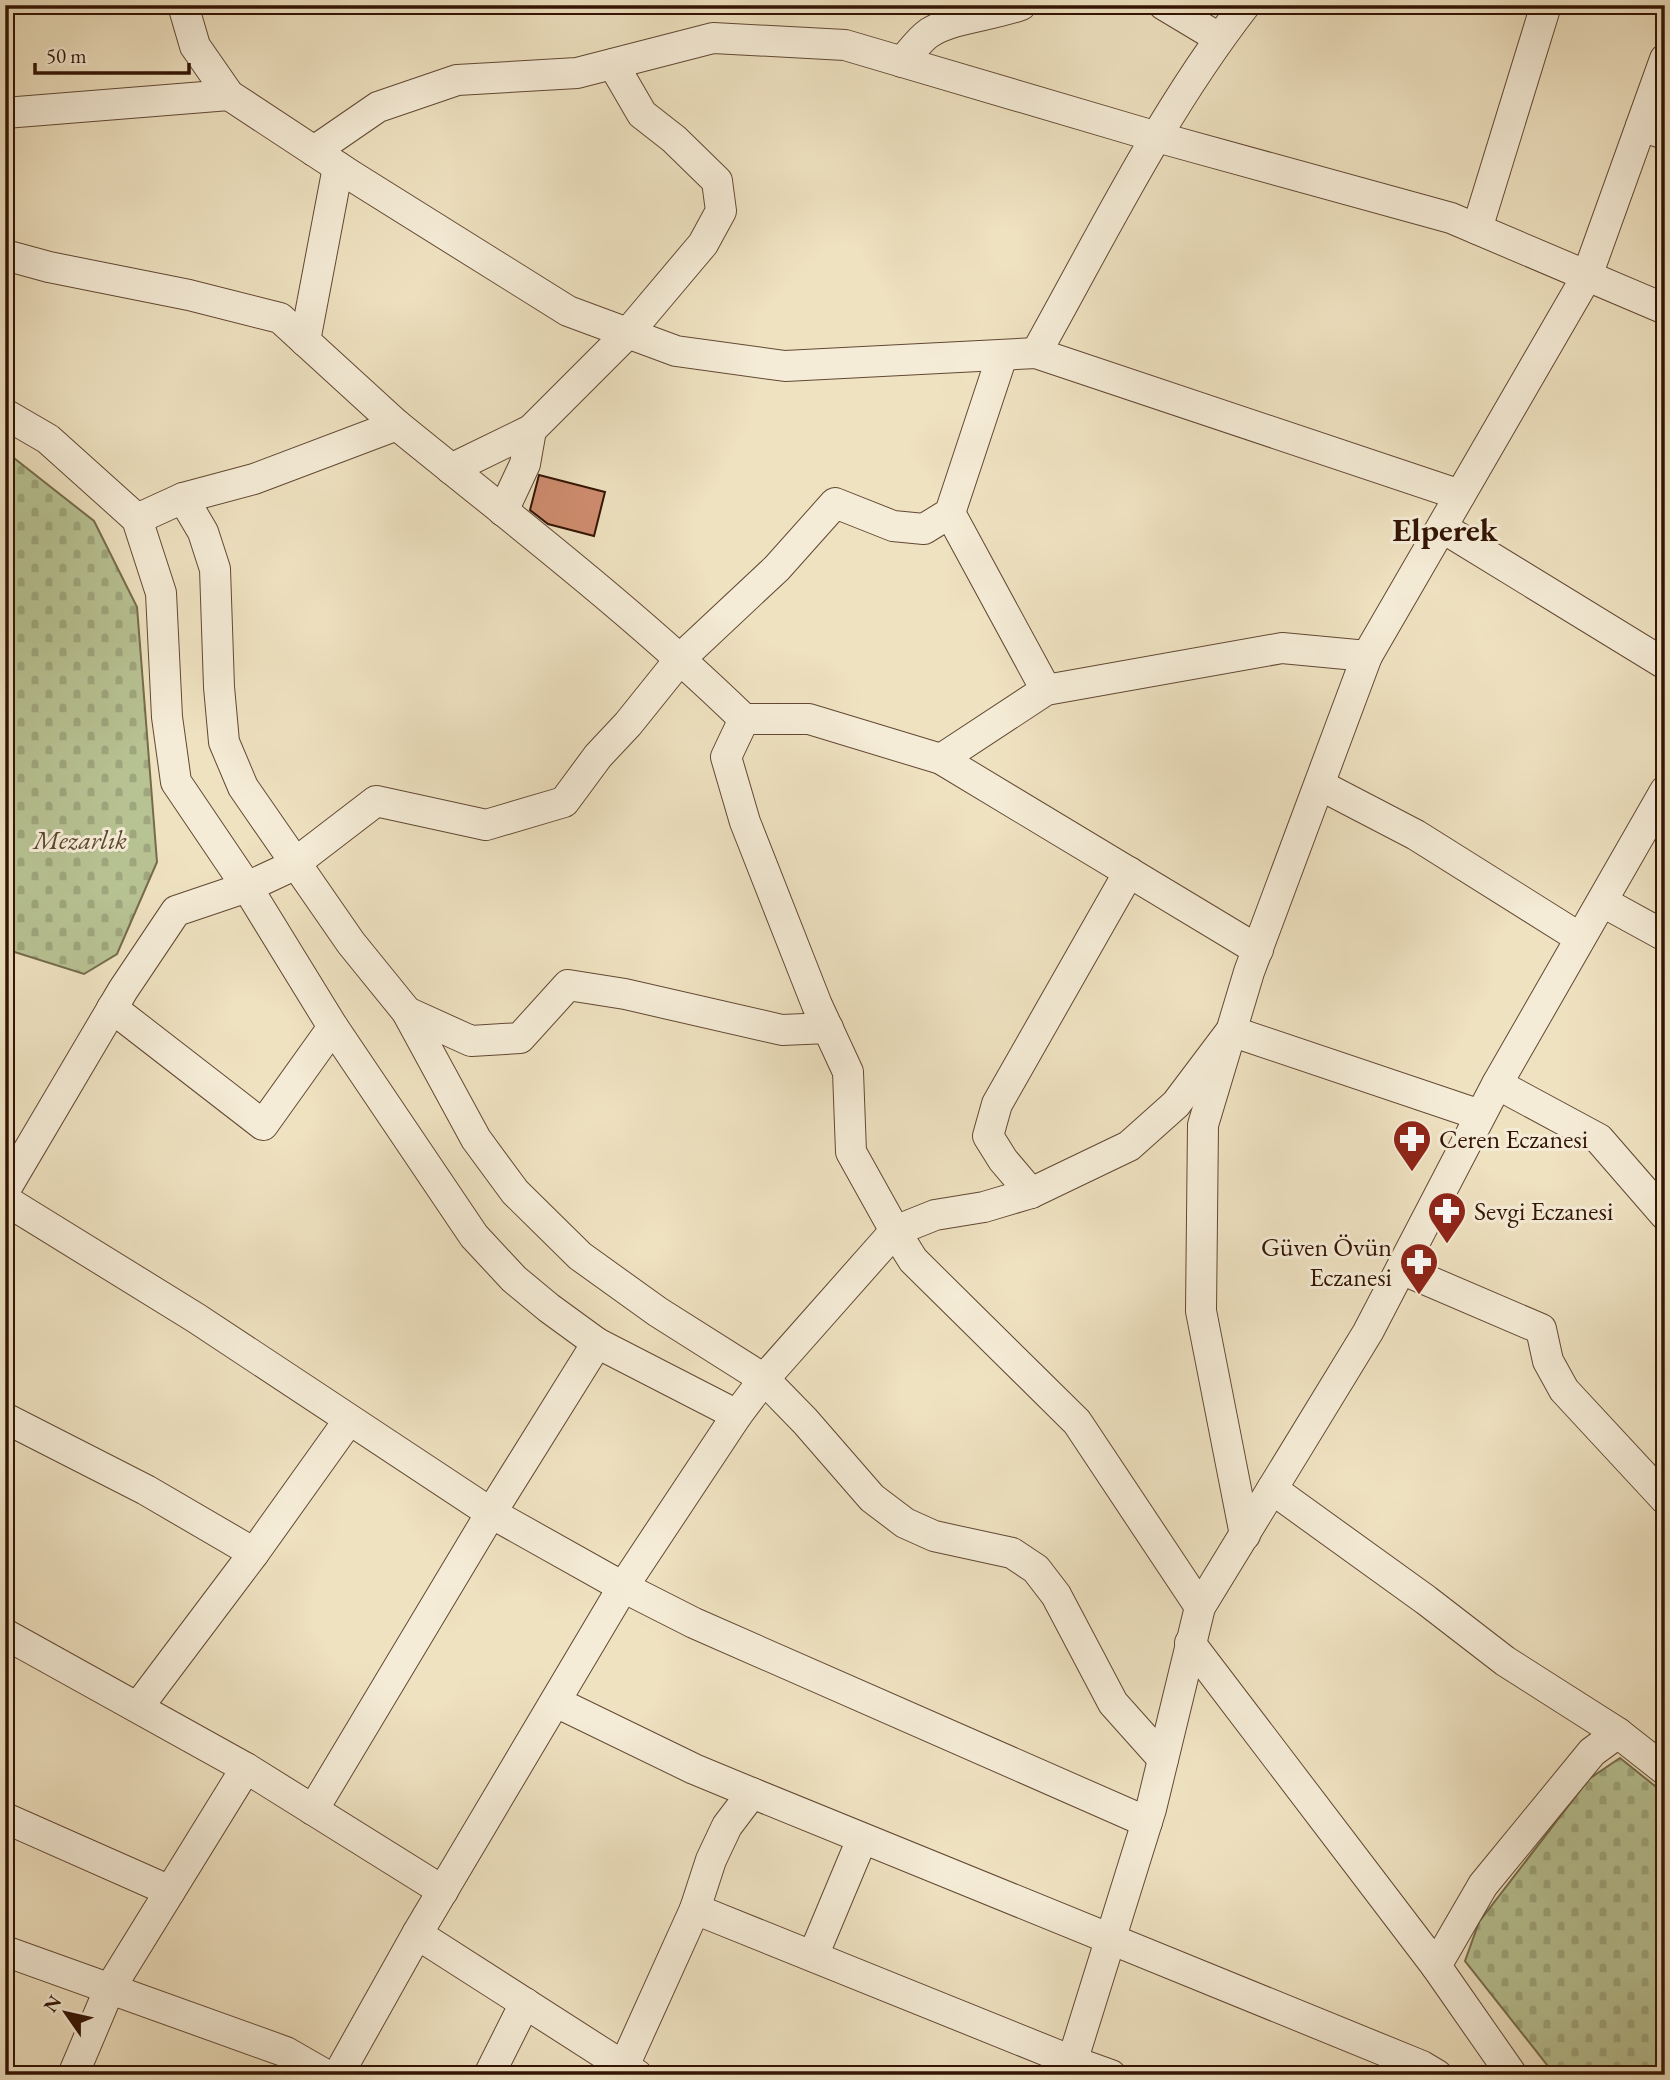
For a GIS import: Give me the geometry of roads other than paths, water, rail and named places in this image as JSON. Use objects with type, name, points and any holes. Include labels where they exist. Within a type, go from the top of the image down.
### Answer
[{"type":"street","points":[[183,5],[195,46],[229,95],[338,167],[568,311],[676,351],[785,366],[1036,353],[1460,495]]},
{"type":"street","points":[[902,62],[929,33],[959,21],[1000,13],[1021,5]]},
{"type":"street","points":[[1164,5],[1219,38]]},
{"type":"street","points":[[1036,353],[1157,137],[1219,38],[1245,5]]},
{"type":"street","points":[[1477,229],[1546,5]]},
{"type":"street","points":[[314,151],[379,107],[457,80],[577,73],[713,38],[845,45],[1157,137],[1451,218],[1665,309]]},
{"type":"street","points":[[1245,1535],[1201,1311],[1203,1125],[1258,950],[1367,656],[1587,276],[1653,130],[1665,59]]},
{"type":"street","points":[[451,469],[531,430],[628,333],[703,244],[721,211],[717,181],[674,139],[642,114],[612,64]]},
{"type":"street","points":[[5,113],[229,95]]},
{"type":"street","points":[[305,341],[338,167]]},
{"type":"street","points":[[5,255],[280,318],[397,425],[681,659],[744,719],[809,719],[941,759],[1258,950]]},
{"type":"street","points":[[5,1190],[112,1008],[176,911],[247,887],[295,864],[376,801],[486,825],[565,802],[598,756],[681,659],[777,568],[835,503],[893,526],[924,529],[950,513],[1002,356]]},
{"type":"street","points":[[5,414],[48,439],[137,519],[161,593],[167,718],[176,782],[247,887],[333,1027],[474,1237],[514,1279],[597,1343],[737,1415]]},
{"type":"street","points":[[137,519],[183,498],[254,479],[397,425]]},
{"type":"street","points":[[503,511],[525,464],[531,430]]},
{"type":"street","points":[[183,498],[203,532],[215,569],[219,687],[225,742],[243,787],[351,943],[407,1012],[476,1139],[515,1192],[580,1256],[658,1312],[764,1379],[805,1421],[872,1498],[905,1523],[934,1536],[1012,1553],[1036,1569],[1056,1595],[1113,1703],[1163,1759]]},
{"type":"street","points":[[950,513],[1046,690]]},
{"type":"street","points":[[1443,528],[1665,664]]},
{"type":"street","points":[[941,759],[1046,690],[1282,648],[1367,656]]},
{"type":"street","points":[[744,719],[726,757],[746,822],[848,1072],[851,1152],[913,1259],[1077,1422],[1200,1607]]},
{"type":"street","points":[[1320,785],[1416,835],[1580,938]]},
{"type":"street","points":[[1070,2068],[1147,1822],[1200,1607],[1367,1332],[1497,1084],[1665,791]]},
{"type":"street","points":[[1031,1193],[1003,1160],[988,1136],[997,1104],[1129,872]]},
{"type":"street","points":[[1603,902],[1665,936]]},
{"type":"street","points":[[407,1012],[471,1041],[520,1038],[568,985],[625,994],[782,1030],[828,1028]]},
{"type":"street","points":[[112,1008],[262,1125],[333,1027]]},
{"type":"street","points":[[338,2075],[417,1934],[623,1587],[737,1415],[764,1379],[895,1231],[935,1215],[984,1208],[1031,1193],[1129,1146],[1176,1104],[1231,1031]]},
{"type":"street","points":[[1231,1031],[1480,1115]]},
{"type":"street","points":[[1497,1084],[1599,1139],[1665,1215]]},
{"type":"street","points":[[5,1200],[196,1318],[491,1513],[623,1587],[743,1644],[1147,1822]]},
{"type":"street","points":[[1401,1269],[1541,1329],[1548,1361],[1563,1390],[1665,1499]]},
{"type":"street","points":[[313,1810],[491,1513],[597,1343]]},
{"type":"street","points":[[5,1418],[146,1490],[254,1553]]},
{"type":"street","points":[[138,1707],[254,1553],[349,1420]]},
{"type":"street","points":[[1272,1489],[1426,1600],[1505,1661],[1618,1733],[1665,1770]]},
{"type":"street","points":[[5,1634],[246,1768],[443,1891]]},
{"type":"street","points":[[1190,1643],[1436,1966],[1513,2075]]},
{"type":"street","points":[[556,1702],[695,1769],[1110,1941],[1422,2066],[1437,2075]]},
{"type":"street","points":[[1436,1966],[1483,1885],[1592,1752],[1618,1733]]},
{"type":"street","points":[[74,2075],[109,1990],[246,1768]]},
{"type":"street","points":[[417,1934],[631,2071],[695,1909],[711,1860],[727,1826],[752,1793]]},
{"type":"street","points":[[5,1818],[170,1891]]},
{"type":"street","points":[[813,1956],[862,1839]]},
{"type":"street","points":[[695,1909],[813,1956],[1070,2068],[1111,2075]]},
{"type":"street","points":[[5,1951],[286,2052],[326,2075]]},
{"type":"street","points":[[489,2075],[525,2003]]},
{"type":"place","name":"Ceren Eczanesi","points":[[1412,1173]]},
{"type":"place","name":"Sevgi Eczanesi","points":[[1447,1245]]},
{"type":"place","name":"Güven Övün Eczanesi","points":[[1419,1296]]},
{"type":"district","name":"Elperek","points":[[1445,529]]},
{"type":"park label","name":"Mezarlık","points":[[80,840]]}]
